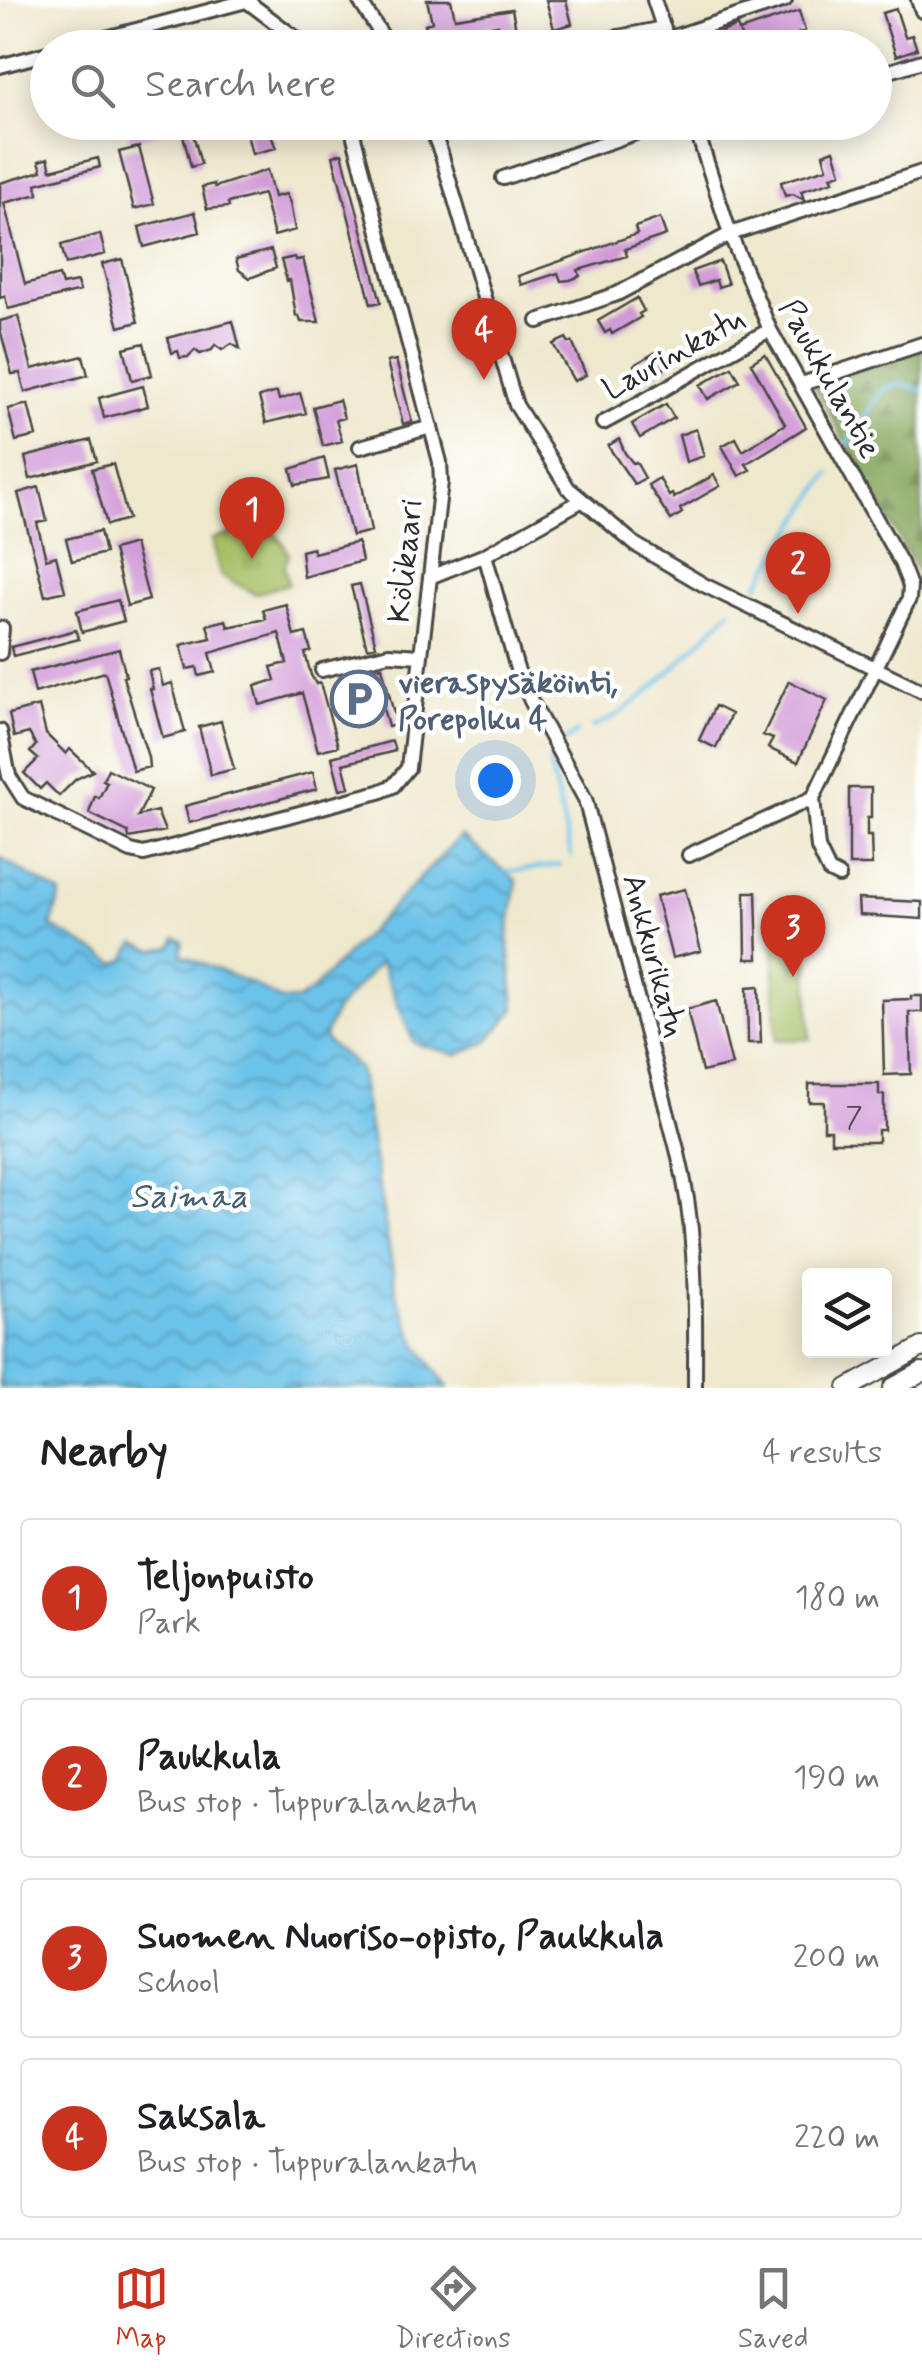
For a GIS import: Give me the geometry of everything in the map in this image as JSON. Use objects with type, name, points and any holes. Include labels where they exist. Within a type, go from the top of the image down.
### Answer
[{"type":"highway","points":[[848,1388],[922,1348]]},
{"type":"highway","points":[[893,1388],[922,1372]]},
{"type":"street","points":[[358,0],[378,30]]},
{"type":"street","points":[[654,0],[664,30]]},
{"type":"street","points":[[692,30],[785,0]]},
{"type":"street","points":[[918,0],[922,11]]},
{"type":"street","points":[[137,30],[249,1],[286,30]]},
{"type":"street","points":[[0,66],[30,58]]},
{"type":"street","points":[[892,70],[922,61]]},
{"type":"street","name":"Kölikaari","points":[[0,730],[9,776],[23,798],[131,852],[144,854],[393,786],[408,768],[441,482],[440,462],[355,140]]},
{"type":"street","points":[[435,140],[516,405],[532,434],[581,500],[636,545],[704,585],[922,691]]},
{"type":"street","points":[[503,178],[615,140]]},
{"type":"street","name":"Paukkulantie","points":[[699,140],[730,234],[770,330],[902,563],[910,586],[909,599],[813,798]]},
{"type":"street","points":[[538,321],[617,294],[730,234],[922,172]]},
{"type":"street","name":"Laurinkatu","points":[[603,424],[674,386],[706,362],[770,330]]},
{"type":"street","points":[[802,384],[922,344]]},
{"type":"street","points":[[360,447],[431,427]]},
{"type":"street","points":[[430,577],[485,555],[581,500]]},
{"type":"street","name":"Ankkurikatu","points":[[485,555],[517,669],[585,799],[681,1166],[694,1240],[695,1388]]},
{"type":"street","points":[[0,653],[2,628]]},
{"type":"street","points":[[322,670],[389,654],[421,656]]},
{"type":"street","points":[[688,856],[813,798],[818,848],[829,872],[838,876]]},
{"type":"green space","points":[[922,349],[922,581],[813,384]]},
{"type":"green space","points":[[261,526],[275,534],[287,550],[284,567],[289,584],[255,594],[220,575],[212,539]]},
{"type":"green space","points":[[807,908],[810,1039],[776,1040],[773,909]]},
{"type":"water","name":"Saimaa","points":[[461,836],[517,881],[508,937],[515,1009],[488,1041],[457,1055],[414,1043],[380,962],[336,1010],[324,1036],[359,1068],[397,1296],[417,1344],[448,1388],[0,1388],[0,858],[61,894],[51,926],[116,963],[125,960],[135,943],[154,950],[171,947],[176,938],[183,941],[181,955],[253,984],[282,1001],[298,1000],[311,991]]},
{"type":"building","points":[[427,0],[451,0],[455,18],[512,9],[516,30],[499,30],[498,25],[480,30],[426,30],[425,24],[432,22]]},
{"type":"building","points":[[546,0],[566,0],[572,24],[554,29]]},
{"type":"building","points":[[896,9],[905,37],[912,35],[917,49],[896,56],[892,30],[888,30],[882,13]]},
{"type":"building","points":[[799,11],[805,30],[742,30]]},
{"type":"building","points":[[184,140],[195,140],[201,164],[191,167]]},
{"type":"building","points":[[248,140],[273,140],[276,148],[252,154]]},
{"type":"building","points":[[139,147],[154,204],[134,209],[119,152]]},
{"type":"building","points":[[834,150],[841,173],[831,176],[833,181],[801,191],[804,200],[793,194],[785,196],[781,182],[827,168],[823,154]]},
{"type":"building","points":[[342,153],[381,302],[371,304],[333,156]]},
{"type":"building","points":[[48,158],[51,170],[98,158],[100,167],[36,184],[38,194],[4,203],[25,284],[59,275],[62,285],[77,282],[80,291],[8,309],[5,296],[0,298],[0,183],[42,171],[39,161]]},
{"type":"building","points":[[267,170],[274,197],[286,194],[295,230],[274,236],[263,194],[228,203],[229,207],[207,209],[202,187],[215,187]]},
{"type":"building","points":[[195,212],[200,232],[144,247],[139,227]]},
{"type":"building","points":[[660,218],[666,235],[625,249],[627,256],[578,270],[580,276],[570,280],[561,281],[558,273],[521,285],[518,276],[637,234],[635,227]]},
{"type":"building","points":[[100,234],[105,254],[66,264],[61,245]]},
{"type":"building","points":[[271,250],[276,268],[250,278],[239,270],[236,259]]},
{"type":"building","points":[[122,259],[138,322],[119,327],[102,264]]},
{"type":"building","points":[[303,259],[319,322],[301,322],[296,316],[290,280],[287,281],[281,260]]},
{"type":"building","points":[[720,261],[728,284],[718,287],[716,280],[698,286],[692,271]]},
{"type":"building","points":[[637,298],[644,311],[639,314],[641,317],[612,334],[610,330],[605,333],[598,321]]},
{"type":"building","points":[[18,316],[32,369],[83,356],[88,375],[25,392],[20,373],[12,374],[0,329],[0,321]]},
{"type":"building","points":[[233,321],[240,349],[232,344],[222,350],[215,345],[212,350],[200,354],[195,350],[180,358],[178,351],[172,353],[168,338]]},
{"type":"building","points":[[566,338],[572,342],[586,375],[574,381],[553,344]]},
{"type":"building","points":[[144,343],[152,375],[132,380],[124,348]]},
{"type":"building","points":[[656,352],[658,356],[663,352],[670,365],[637,384],[630,371]]},
{"type":"building","points":[[765,354],[806,427],[746,464],[750,470],[739,476],[722,446],[736,438],[743,451],[785,424],[751,363]]},
{"type":"building","points":[[396,360],[412,422],[403,424],[387,362]]},
{"type":"building","points":[[732,367],[740,381],[708,399],[700,385]]},
{"type":"building","points":[[143,386],[148,406],[104,418],[99,398]]},
{"type":"building","points":[[277,392],[279,400],[300,393],[306,413],[266,423],[259,397]]},
{"type":"building","points":[[339,400],[344,418],[336,420],[342,441],[323,446],[313,407]]},
{"type":"building","points":[[28,404],[36,436],[16,441],[8,409]]},
{"type":"building","points":[[666,404],[674,418],[640,438],[632,424]]},
{"type":"building","points":[[696,429],[704,456],[686,462],[679,435]]},
{"type":"building","points":[[619,439],[645,478],[634,484],[608,446]]},
{"type":"building","points":[[91,440],[97,461],[30,479],[25,457]]},
{"type":"building","points":[[324,458],[329,479],[295,485],[291,469]]},
{"type":"building","points":[[113,464],[128,519],[107,525],[92,469]]},
{"type":"building","points":[[358,464],[371,531],[352,536],[335,470]]},
{"type":"building","points":[[714,475],[720,486],[680,509],[682,513],[671,520],[648,485],[659,478],[674,498]]},
{"type":"building","points":[[39,487],[47,521],[37,523],[46,559],[56,556],[65,591],[45,596],[18,493]]},
{"type":"building","points":[[100,531],[105,553],[72,561],[66,539]]},
{"type":"building","points":[[358,542],[362,561],[304,577],[301,551],[313,548],[314,553]]},
{"type":"building","points":[[134,544],[149,600],[127,606],[113,550]]},
{"type":"building","points":[[360,584],[376,646],[367,648],[351,586]]},
{"type":"building","points":[[118,600],[124,621],[82,632],[77,611]]},
{"type":"building","points":[[286,604],[294,636],[306,633],[311,651],[305,653],[311,675],[316,684],[320,683],[338,746],[318,751],[302,693],[260,705],[255,686],[275,680],[271,667],[287,663],[279,633],[210,653],[215,672],[199,676],[197,667],[187,669],[181,645],[211,638],[207,625],[226,620],[228,627],[266,619],[263,610]]},
{"type":"building","points":[[76,630],[79,639],[13,656],[11,647]]},
{"type":"building","points":[[119,649],[126,676],[123,677],[148,757],[149,767],[133,771],[105,672],[35,693],[30,672]]},
{"type":"building","points":[[382,667],[397,725],[388,727],[373,669]]},
{"type":"building","points":[[159,669],[163,686],[172,683],[185,732],[163,738],[150,689],[149,671]]},
{"type":"building","points":[[789,681],[827,700],[798,762],[768,748],[773,739],[763,735]]},
{"type":"building","points":[[39,706],[46,734],[66,754],[70,749],[93,771],[76,779],[59,796],[46,783],[40,789],[24,773],[38,759],[30,752],[36,745],[29,733],[14,737],[9,714]]},
{"type":"building","points":[[715,706],[731,714],[716,748],[699,740]]},
{"type":"building","points":[[221,721],[234,769],[211,775],[199,727]]},
{"type":"building","points":[[392,741],[395,751],[343,764],[349,787],[340,789],[332,757]]},
{"type":"building","points":[[108,769],[151,790],[138,816],[157,811],[165,831],[129,838],[128,832],[89,813],[95,796],[99,798],[107,782],[103,780]]},
{"type":"building","points":[[313,772],[317,789],[189,823],[185,806]]},
{"type":"building","points":[[849,788],[871,788],[867,836],[871,836],[872,865],[849,865]]},
{"type":"building","points":[[685,889],[701,951],[672,958],[656,896]]},
{"type":"building","points":[[745,892],[756,892],[758,959],[746,959]]},
{"type":"building","points":[[858,899],[922,902],[922,919],[859,915]]},
{"type":"building","points":[[759,986],[761,1043],[748,1043],[747,987]]},
{"type":"building","points":[[922,996],[922,1012],[909,1012],[911,1074],[884,1075],[882,1000]]},
{"type":"building","points":[[716,1001],[732,1065],[702,1072],[687,1009]]},
{"type":"building","points":[[809,1084],[879,1084],[879,1095],[884,1095],[884,1130],[878,1130],[878,1142],[831,1142],[831,1130],[824,1130],[824,1102],[809,1102]]},
{"type":"waterway","points":[[844,449],[883,389],[899,384],[922,390]]},
{"type":"waterway","points":[[758,585],[829,473]]},
{"type":"waterway","points":[[593,727],[611,719],[647,692],[731,610]]},
{"type":"waterway","points":[[566,741],[577,732]]},
{"type":"waterway","points":[[553,760],[550,765],[571,855]]},
{"type":"waterway","points":[[506,872],[560,865]]},
{"type":"place","name":"Saksala","points":[[484,380]]},
{"type":"place","name":"Teljonpuisto","points":[[252,559]]},
{"type":"place","name":"Paukkula","points":[[798,614]]},
{"type":"place","name":"vieraspysäköinti, Porepolku 4","points":[[359,699]]},
{"type":"place","name":"Suomen Nuoriso-opisto, Paukkula","points":[[793,977]]}]
